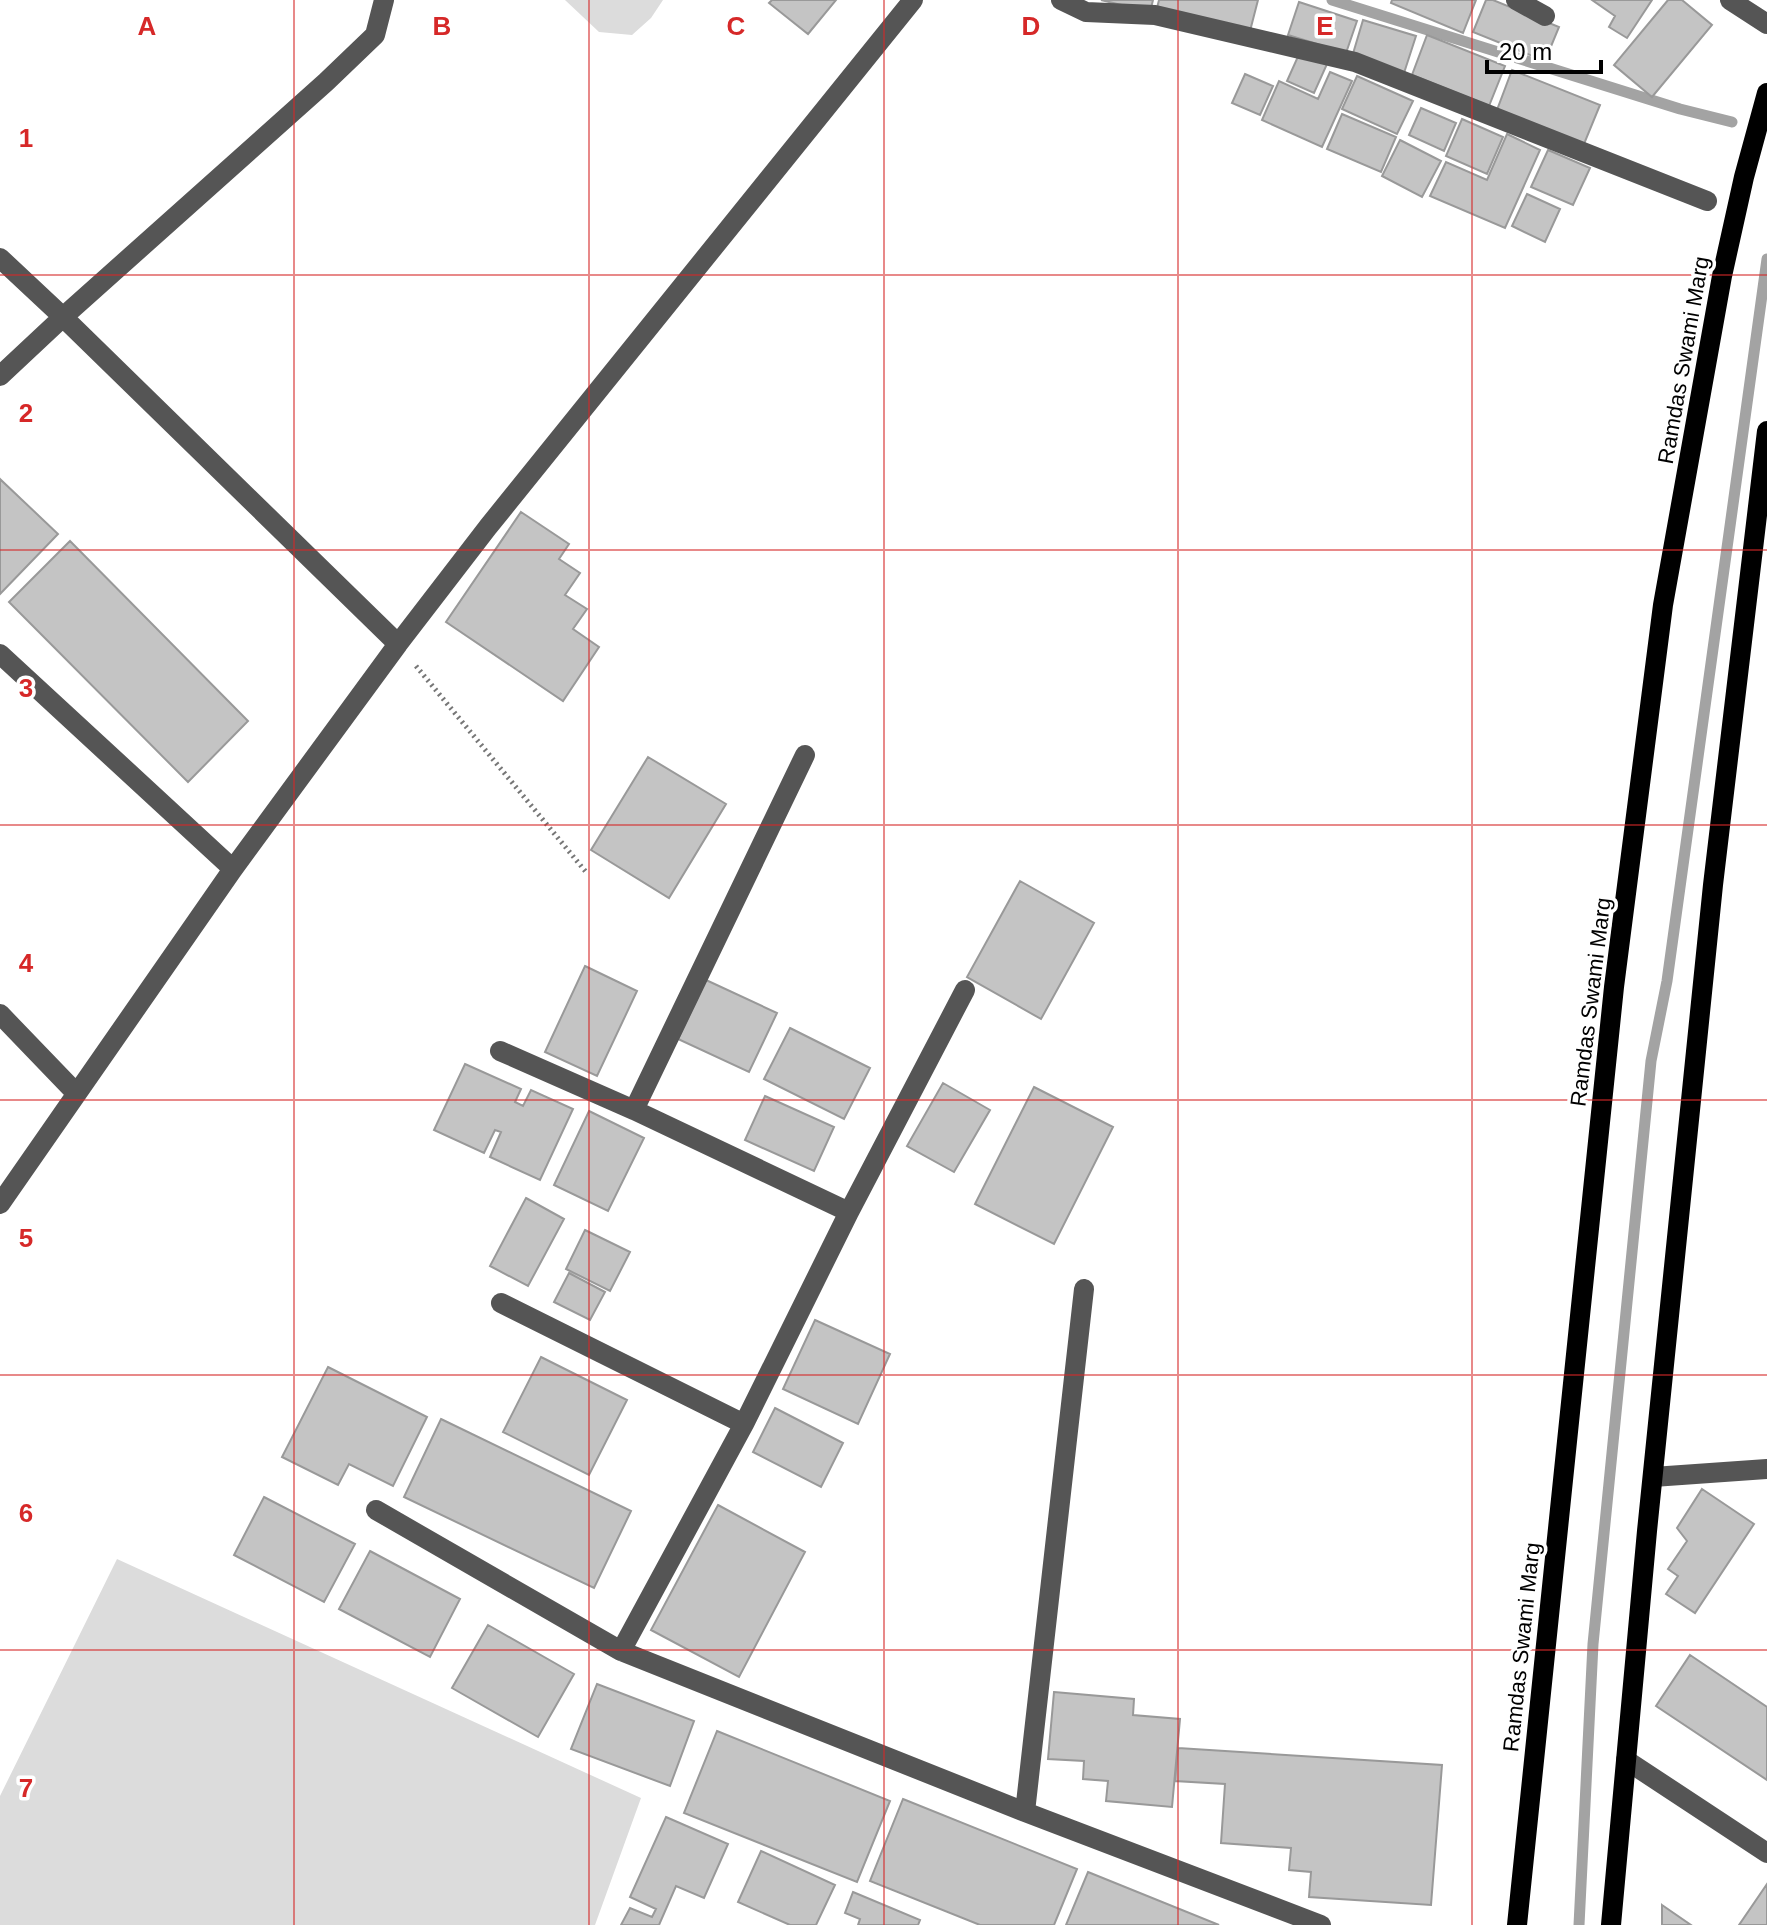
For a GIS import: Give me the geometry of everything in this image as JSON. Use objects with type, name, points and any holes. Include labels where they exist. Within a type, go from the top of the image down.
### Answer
[{"type":"main road","name":"Ramdas Swami Marg","points":[[1517,1925],[1614,987],[1663,605],[1722,276],[1767,93]]},
{"type":"main road","points":[[1611,1925],[1713,885],[1767,431]]},
{"type":"street","points":[[0,376],[375,35],[384,0]]},
{"type":"street","points":[[0,1204],[233,869],[398,644],[488,527],[913,0]]},
{"type":"street","points":[[1061,0],[1086,12],[1155,15],[1355,62],[1707,201]]},
{"type":"street","points":[[1516,0],[1545,16]]},
{"type":"street","points":[[1730,0],[1767,24]]},
{"type":"street","points":[[0,258],[398,644]]},
{"type":"street","points":[[0,654],[233,869]]},
{"type":"street","points":[[634,1110],[805,755]]},
{"type":"street","points":[[621,1651],[744,1424],[849,1212],[965,990]]},
{"type":"street","points":[[0,1014],[76,1093]]},
{"type":"street","points":[[500,1051],[634,1110],[849,1212]]},
{"type":"street","points":[[1025,1812],[1084,1289]]},
{"type":"street","points":[[501,1303],[744,1424]]},
{"type":"street","points":[[1653,1477],[1767,1469]]},
{"type":"street","points":[[376,1510],[621,1651],[1025,1812],[1321,1925]]},
{"type":"street","points":[[1626,1760],[1767,1853]]},
{"type":"path","points":[[398,644],[586,872]]},
{"type":"shaded area","points":[[565,0],[663,0],[651,18],[632,35],[599,32]]},
{"type":"shaded area","points":[[117,1559],[641,1798],[595,1925],[0,1925],[0,1796]]},
{"type":"building","points":[[772,0],[836,0],[808,34],[769,3]]},
{"type":"building","points":[[1101,0],[1153,0],[1150,12]]},
{"type":"building","points":[[1159,0],[1258,0],[1250,31],[1157,8]]},
{"type":"building","points":[[1392,0],[1476,0],[1463,33],[1391,3]]},
{"type":"building","points":[[1486,0],[1493,0],[1559,27],[1545,61],[1473,32]]},
{"type":"building","points":[[1592,0],[1652,0],[1627,38],[1609,27],[1615,16]]},
{"type":"building","points":[[1668,0],[1682,0],[1712,25],[1652,97],[1614,65]]},
{"type":"building","points":[[1299,2],[1357,21],[1346,53],[1288,35]]},
{"type":"building","points":[[1363,20],[1416,36],[1404,73],[1352,57]]},
{"type":"building","points":[[1427,35],[1505,66],[1489,106],[1412,75]]},
{"type":"building","points":[[1300,52],[1327,64],[1314,93],[1287,81]]},
{"type":"building","points":[[1512,70],[1600,105],[1584,144],[1497,110]]},
{"type":"building","points":[[1330,72],[1352,81],[1322,147],[1262,120],[1279,81],[1318,99]]},
{"type":"building","points":[[1245,74],[1273,86],[1260,115],[1232,103]]},
{"type":"building","points":[[1357,76],[1413,101],[1397,134],[1342,109]]},
{"type":"building","points":[[1421,108],[1456,123],[1444,151],[1409,135]]},
{"type":"building","points":[[1342,114],[1396,137],[1381,172],[1327,149]]},
{"type":"building","points":[[1462,119],[1503,137],[1487,174],[1446,156]]},
{"type":"building","points":[[1507,134],[1540,150],[1505,228],[1430,196],[1446,162],[1487,180]]},
{"type":"building","points":[[1400,140],[1441,161],[1422,197],[1382,176]]},
{"type":"building","points":[[1548,150],[1590,168],[1573,205],[1531,187]]},
{"type":"building","points":[[1527,194],[1560,209],[1545,242],[1512,226]]},
{"type":"building","points":[[0,479],[58,534],[0,594]]},
{"type":"building","points":[[521,512],[569,544],[559,559],[580,573],[565,595],[587,609],[573,629],[599,647],[563,701],[446,622]]},
{"type":"building","points":[[70,541],[248,721],[188,782],[9,602]]},
{"type":"building","points":[[648,757],[726,804],[669,898],[591,850]]},
{"type":"building","points":[[1020,881],[1094,923],[1041,1019],[967,977]]},
{"type":"building","points":[[585,966],[637,991],[597,1076],[545,1052]]},
{"type":"building","points":[[706,980],[777,1013],[749,1072],[678,1039]]},
{"type":"building","points":[[790,1028],[870,1068],[844,1119],[764,1079]]},
{"type":"building","points":[[465,1064],[521,1089],[515,1102],[523,1106],[531,1090],[573,1109],[540,1180],[490,1157],[501,1132],[495,1130],[484,1153],[434,1130]]},
{"type":"building","points":[[943,1083],[990,1110],[954,1172],[907,1146]]},
{"type":"building","points":[[1034,1087],[1113,1127],[1054,1244],[975,1204]]},
{"type":"building","points":[[765,1096],[834,1127],[814,1171],[745,1140]]},
{"type":"building","points":[[589,1111],[644,1138],[608,1211],[554,1185]]},
{"type":"building","points":[[526,1198],[564,1219],[528,1286],[490,1266]]},
{"type":"building","points":[[585,1230],[630,1252],[610,1291],[566,1269]]},
{"type":"building","points":[[569,1273],[605,1292],[590,1320],[554,1302]]},
{"type":"building","points":[[815,1320],[890,1354],[858,1424],[783,1389]]},
{"type":"building","points":[[541,1357],[627,1400],[589,1475],[503,1432]]},
{"type":"building","points":[[328,1367],[427,1417],[393,1486],[349,1464],[338,1485],[282,1457]]},
{"type":"building","points":[[775,1408],[843,1443],[821,1487],[753,1452]]},
{"type":"building","points":[[441,1419],[631,1511],[594,1588],[404,1497]]},
{"type":"building","points":[[1702,1489],[1754,1524],[1695,1613],[1666,1594],[1678,1576],[1668,1569],[1687,1541],[1677,1528]]},
{"type":"building","points":[[264,1497],[355,1544],[324,1602],[234,1555]]},
{"type":"building","points":[[718,1505],[805,1552],[739,1677],[651,1630]]},
{"type":"building","points":[[370,1551],[460,1599],[430,1657],[339,1609]]},
{"type":"building","points":[[488,1625],[574,1674],[538,1737],[452,1688]]},
{"type":"building","points":[[1690,1655],[1767,1707],[1767,1780],[1656,1706]]},
{"type":"building","points":[[597,1684],[694,1721],[670,1786],[571,1749]]},
{"type":"building","points":[[1054,1692],[1134,1699],[1133,1715],[1180,1719],[1172,1807],[1106,1801],[1108,1781],[1083,1779],[1084,1761],[1048,1759]]},
{"type":"building","points":[[717,1731],[890,1801],[857,1882],[684,1813]]},
{"type":"building","points":[[1178,1748],[1442,1765],[1431,1905],[1309,1897],[1311,1872],[1289,1870],[1291,1848],[1221,1843],[1225,1784],[1175,1781]]},
{"type":"building","points":[[903,1799],[1077,1869],[1054,1925],[980,1925],[870,1881]]},
{"type":"building","points":[[666,1817],[728,1844],[704,1898],[676,1886],[659,1925],[621,1925],[630,1908],[652,1917],[656,1909],[630,1897]]},
{"type":"building","points":[[761,1851],[835,1885],[816,1925],[790,1925],[738,1902]]},
{"type":"building","points":[[1088,1872],[1219,1925],[1066,1925]]},
{"type":"building","points":[[1767,1884],[1767,1925],[1739,1925]]},
{"type":"building","points":[[853,1892],[920,1920],[918,1925],[858,1925],[860,1919],[845,1913]]},
{"type":"building","points":[[1662,1905],[1691,1925],[1662,1925]]},
{"type":"waterway","points":[[1332,0],[1680,109],[1732,122]]},
{"type":"waterway","points":[[1579,1925],[1593,1644],[1651,1061],[1667,981],[1767,259]]}]
